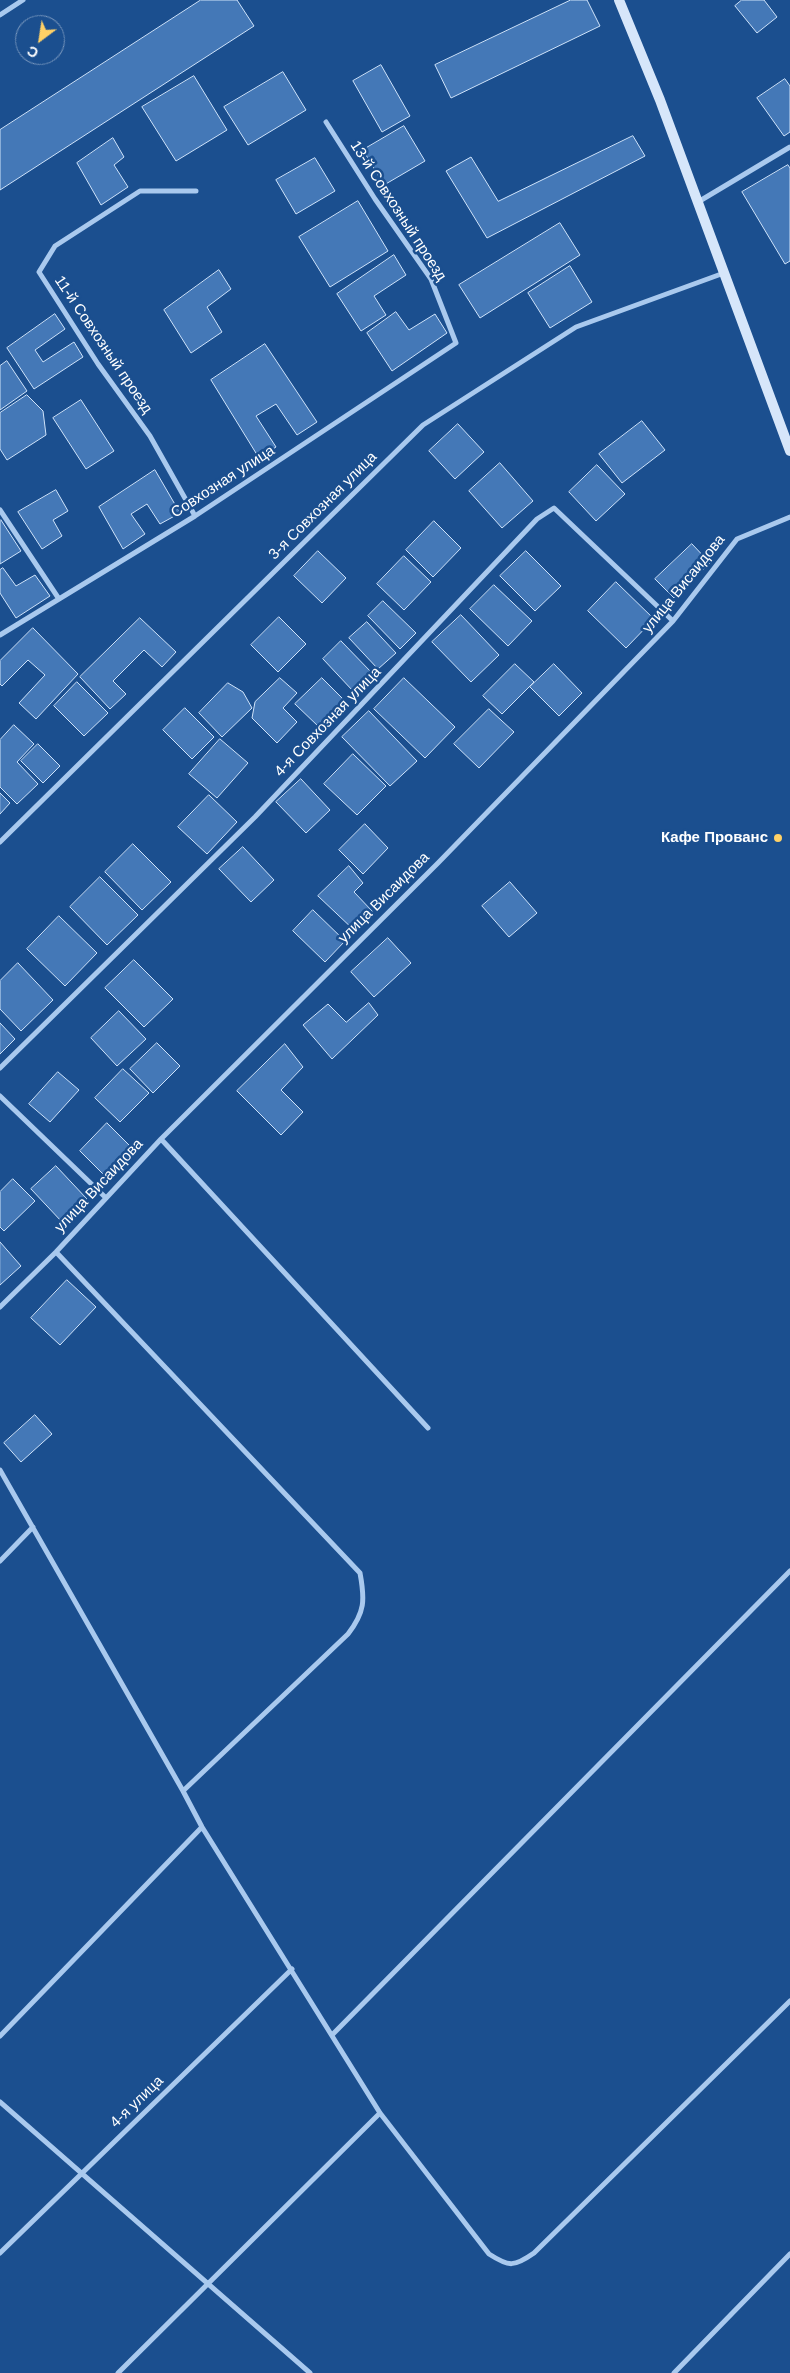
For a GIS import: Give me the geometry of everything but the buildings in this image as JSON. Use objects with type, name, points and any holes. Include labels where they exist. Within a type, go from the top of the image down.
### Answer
[{"type":"main road","points":[[619,0],[698,202],[790,451]]},
{"type":"street","points":[[0,15],[23,0]]},
{"type":"street","name":"13-й Совхозный проезд","points":[[326,122],[375,199],[431,279],[456,343]]},
{"type":"street","points":[[698,202],[790,147]]},
{"type":"street","name":"11-й Совхозный проезд","points":[[195,516],[150,436],[98,364],[39,272],[55,246],[140,191],[196,191]]},
{"type":"street","name":"3-я Совхозная улица","points":[[0,842],[423,425],[576,327],[724,273]]},
{"type":"street","name":"Совхозная улица","points":[[0,635],[195,516],[456,343]]},
{"type":"street","name":"4-я Совхозная улица","points":[[0,1068],[255,817],[538,519],[554,508],[674,621]]},
{"type":"street","points":[[0,510],[59,599]]},
{"type":"street","name":"улица Висаидова","points":[[0,1307],[56,1252],[105,1197],[161,1139],[445,856],[674,621],[737,539],[790,517]]},
{"type":"street","points":[[0,1096],[105,1197]]},
{"type":"street","points":[[161,1139],[428,1428]]},
{"type":"street","points":[[56,1252],[360,1573],[363,1593],[360,1618],[348,1634],[183,1791]]},
{"type":"street","points":[[0,1470],[183,1791],[202,1828],[292,1969],[380,2113],[489,2254],[504,2264],[518,2264],[534,2253],[790,2001]]},
{"type":"street","points":[[0,1562],[33,1528]]},
{"type":"street","points":[[332,2034],[790,1571]]},
{"type":"street","points":[[0,2036],[202,1828]]},
{"type":"street","name":"4-я улица","points":[[0,2253],[292,1969]]},
{"type":"street","points":[[0,2102],[80,2174],[209,2283],[310,2373]]},
{"type":"street","points":[[118,2373],[380,2113]]},
{"type":"street","points":[[674,2373],[790,2254]]},
{"type":"place","name":"Кафе Прованс","points":[[778,838]]}]
